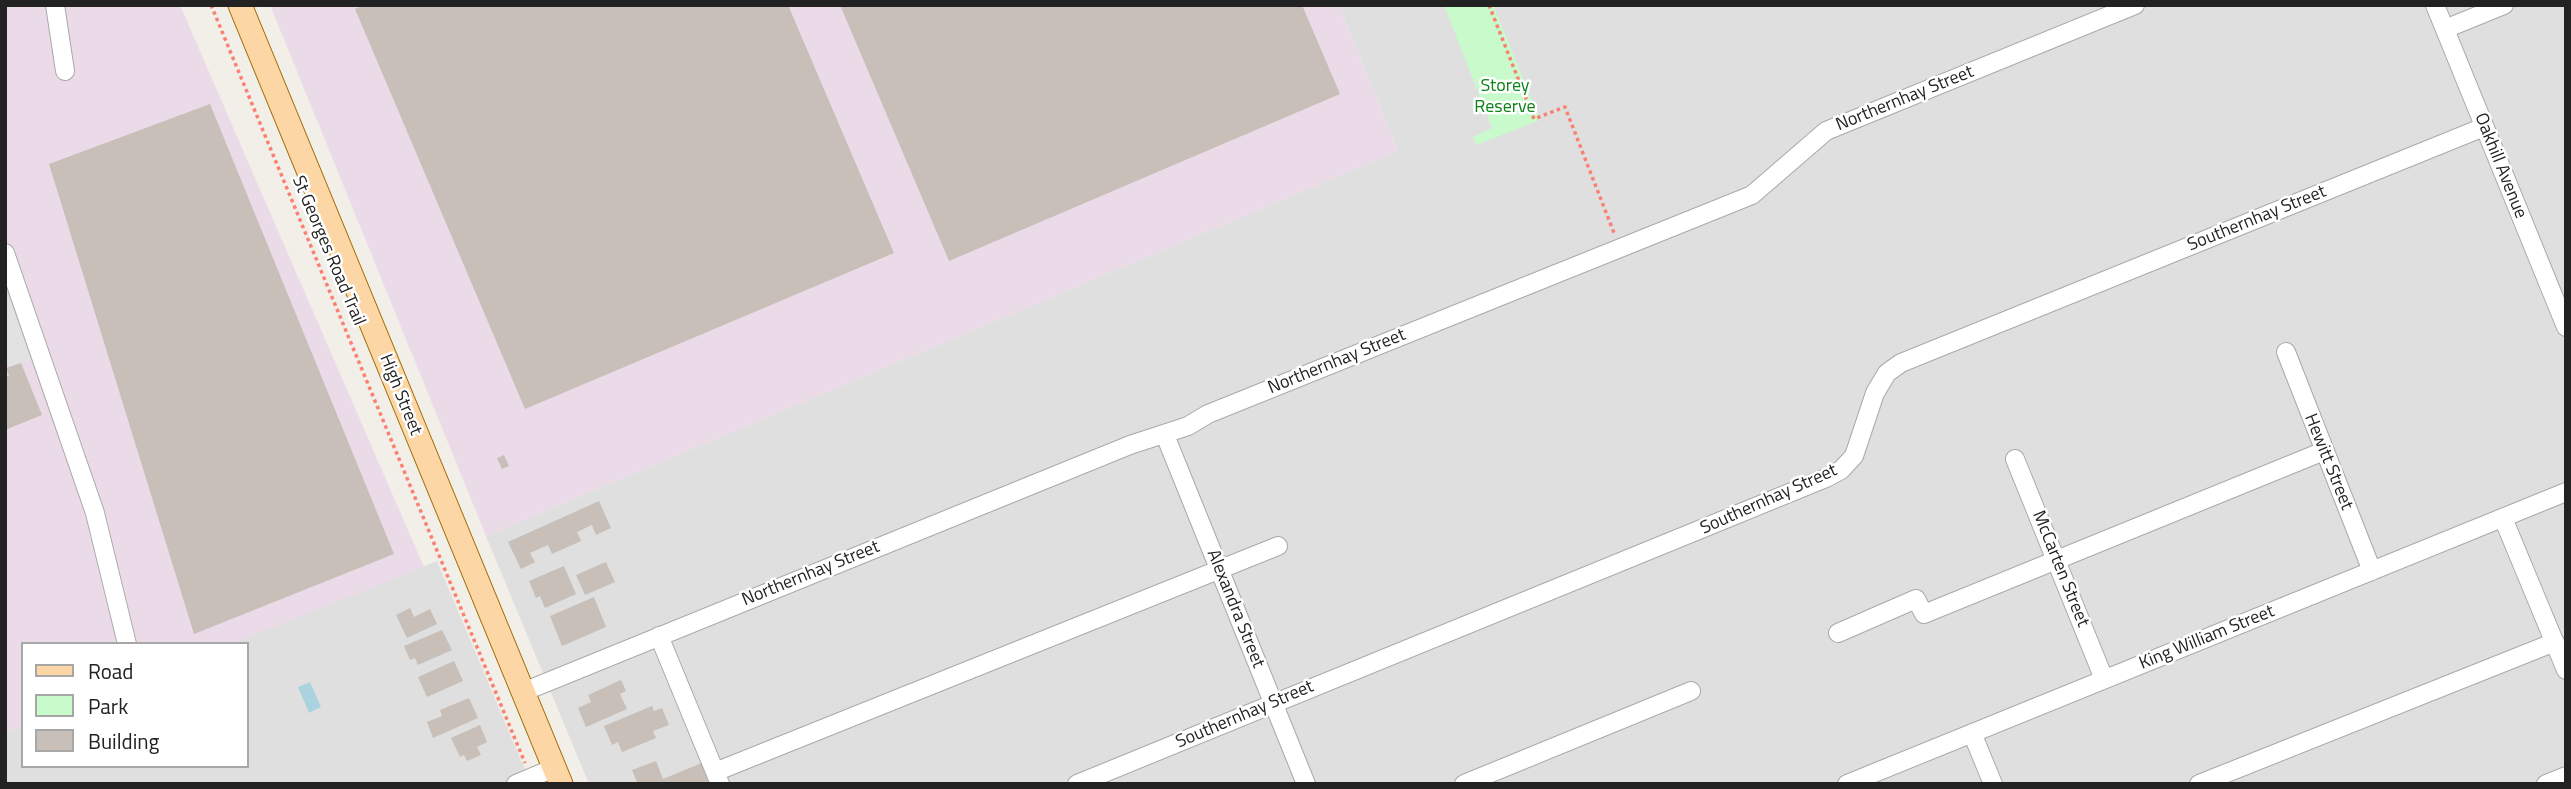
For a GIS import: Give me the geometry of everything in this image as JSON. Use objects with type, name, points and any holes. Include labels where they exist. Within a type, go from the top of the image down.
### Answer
[{"type":"main road","name":"High Street","points":[[240,5],[558,776]]},
{"type":"street","points":[[55,5],[65,71]]},
{"type":"street","name":"Northernhay Street","points":[[523,692],[1130,445],[1166,435],[1208,414],[1752,195],[1826,131],[2135,5]]},
{"type":"street","name":"Oakhill Avenue","points":[[2435,5],[2484,127],[2560,298],[2566,327]]},
{"type":"street","points":[[2445,29],[2504,5]]},
{"type":"street","name":"Southernhay Street","points":[[1077,784],[1842,470],[1854,456],[1880,383],[1895,367],[1909,359],[2484,127]]},
{"type":"street","points":[[5,253],[95,513],[127,642]]},
{"type":"street","name":"Hewitt Street","points":[[2286,352],[2372,571]]},
{"type":"street","name":"Alexandra Street","points":[[1166,435],[1306,784]]},
{"type":"street","points":[[1838,633],[1916,599],[1924,614],[2324,451]]},
{"type":"street","name":"McCarten Street","points":[[2015,459],[2104,679]]},
{"type":"street","name":"King William Street","points":[[1847,784],[2566,492]]},
{"type":"street","points":[[2503,518],[2566,670]]},
{"type":"street","points":[[659,636],[717,778],[1278,546]]},
{"type":"street","points":[[2199,784],[2555,642]]},
{"type":"street","points":[[1464,784],[1691,691]]},
{"type":"street","points":[[1972,733],[1993,784]]},
{"type":"street","points":[[2546,784],[2566,775]]},
{"type":"street","points":[[521,782],[558,776]]},
{"type":"path","name":"St Georges Road Trail","points":[[211,5],[525,759],[521,782]]},
{"type":"path","points":[[1489,5],[1534,119],[1565,107],[1620,248]]},
{"type":"shaded area","points":[[5,5],[180,5],[424,567],[235,642],[21,642],[21,727],[5,733]]},
{"type":"shaded area","points":[[270,5],[1339,5],[1398,151],[486,536]]},
{"type":"shaded area","points":[[1339,5],[2566,5],[2566,784],[589,784],[486,536],[1398,151]]},
{"type":"shaded area","points":[[12,295],[31,360],[5,368],[5,297]]},
{"type":"shaded area","points":[[437,561],[531,784],[5,784],[5,733],[21,727],[21,768],[248,768],[248,642],[234,642]]},
{"type":"green space","name":"Storey Reserve","points":[[1444,5],[1493,5],[1540,120],[1476,145],[1473,137],[1492,128]]},
{"type":"water","points":[[310,682],[321,707],[309,713],[298,687]]},
{"type":"building","points":[[365,5],[788,5],[894,253],[525,409],[355,9]]},
{"type":"building","points":[[840,5],[1302,5],[1340,94],[949,261]]},
{"type":"building","points":[[210,104],[394,554],[194,634],[49,164]]},
{"type":"building","points":[[21,363],[42,415],[5,430],[5,377],[9,376],[6,368]]},
{"type":"building","points":[[504,455],[509,466],[502,469],[497,458]]},
{"type":"building","points":[[599,501],[611,528],[596,535],[592,525],[577,532],[581,541],[552,554],[548,545],[530,553],[535,562],[521,569],[508,542]]},
{"type":"building","points":[[606,562],[615,582],[585,595],[576,575]]},
{"type":"building","points":[[564,566],[576,594],[545,608],[540,596],[536,598],[529,581]]},
{"type":"building","points":[[594,597],[606,627],[562,646],[550,616]]},
{"type":"building","points":[[410,608],[414,617],[430,609],[437,624],[407,638],[396,615]]},
{"type":"building","points":[[442,630],[452,650],[418,665],[415,658],[410,660],[404,646]]},
{"type":"building","points":[[454,661],[463,681],[427,697],[418,677]]},
{"type":"building","points":[[621,680],[626,691],[620,694],[627,709],[586,727],[578,708],[591,702],[588,695]]},
{"type":"building","points":[[469,698],[478,718],[433,738],[427,722],[442,716],[440,710]]},
{"type":"building","points":[[652,706],[654,711],[662,708],[669,725],[653,731],[656,738],[622,752],[618,742],[612,745],[604,726]]},
{"type":"building","points":[[480,725],[487,742],[477,747],[481,755],[467,761],[464,755],[460,757],[451,738]]},
{"type":"building","points":[[656,761],[663,779],[704,762],[714,784],[632,784],[637,782],[632,770]]}]
